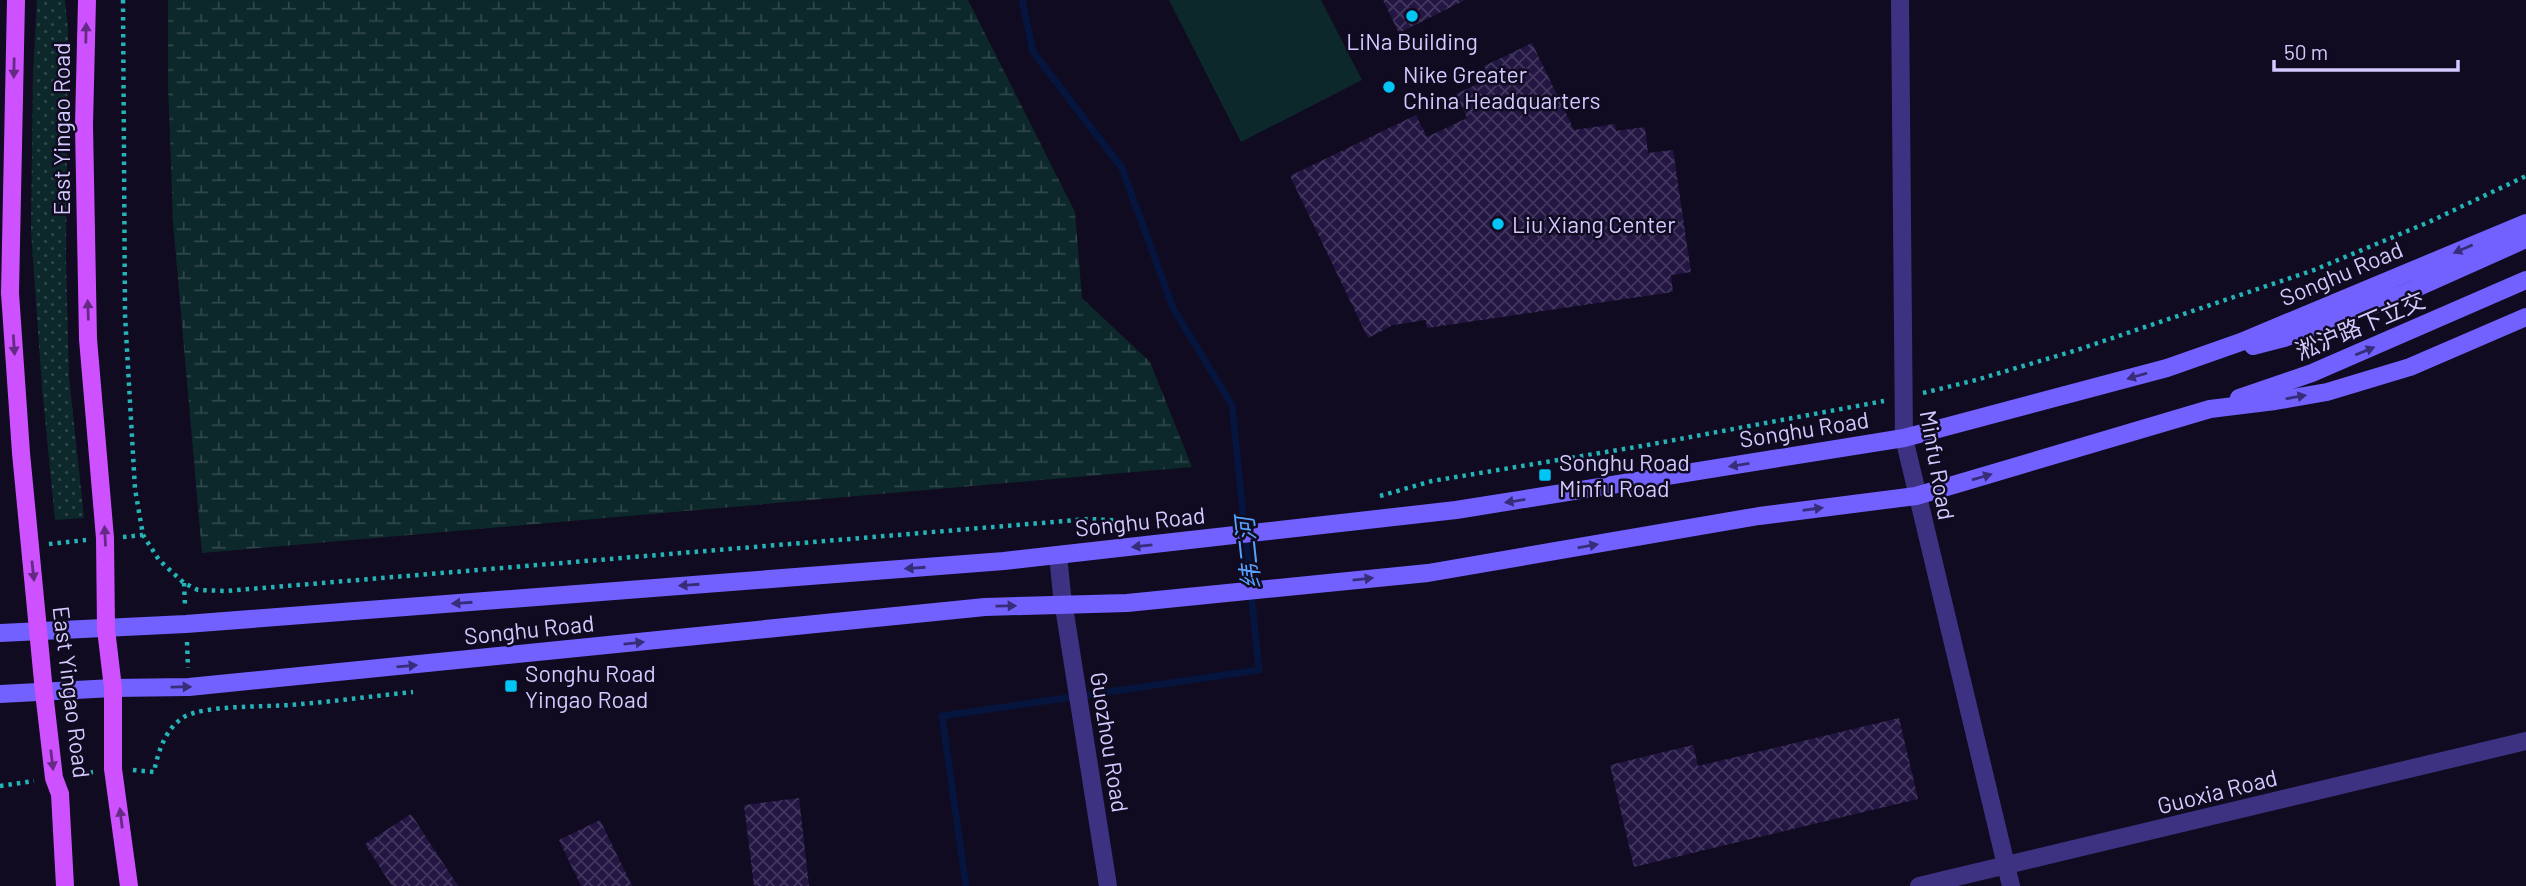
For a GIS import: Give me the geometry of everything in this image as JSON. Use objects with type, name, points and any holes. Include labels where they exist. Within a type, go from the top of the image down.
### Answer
[{"type":"main road","name":"East Yingao Road","points":[[16,0],[10,293],[44,692],[54,778],[60,794],[65,886]]},
{"type":"main road","name":"East Yingao Road","points":[[87,0],[83,125],[88,339],[105,538],[106,629],[113,688],[113,769],[129,886]]},
{"type":"main road","name":"Songhu Road","points":[[0,633],[186,624],[990,562],[1456,510],[1903,438],[2167,368],[2241,342],[2526,223]]},
{"type":"main road","name":"淞沪路下立交","points":[[2167,368],[2284,338],[2405,293],[2526,239]]},
{"type":"main road","name":"淞沪路下立交","points":[[2210,409],[2312,373],[2526,279]]},
{"type":"main road","name":"Songhu Road","points":[[0,694],[190,687],[985,607],[1127,603],[1428,573],[1759,516],[1916,496],[2210,409],[2327,392],[2410,366],[2526,317]]},
{"type":"street","name":"Minfu Road","points":[[1900,0],[1903,438],[2011,886]]},
{"type":"street","name":"Songhu Road","points":[[1058,555],[1063,606]]},
{"type":"street","name":"Guozhou Road","points":[[1063,606],[1108,886]]},
{"type":"street","name":"Guoxia Road","points":[[1919,886],[2526,741]]},
{"type":"path","points":[[123,0],[125,315],[135,489],[143,536],[159,560],[184,583],[198,590],[226,591],[1089,519],[1154,523]]},
{"type":"path","points":[[1378,496],[1432,481],[1902,398],[1976,380],[2077,350],[2314,270],[2429,222],[2526,176]]},
{"type":"path","points":[[30,546],[143,536]]},
{"type":"path","points":[[184,583],[194,714]]},
{"type":"path","points":[[0,786],[113,769],[154,772],[159,748],[184,718],[207,711],[413,692]]},
{"type":"green space","points":[[37,0],[65,0],[68,30],[66,260],[69,377],[84,518],[55,520],[31,231],[33,73]]},
{"type":"green space","points":[[168,0],[968,0],[1075,212],[1082,298],[1150,362],[1192,467],[202,553],[173,222]]},
{"type":"green space","points":[[1169,0],[1321,0],[1362,80],[1241,142]]},
{"type":"building","name":"LiNa Building","points":[[1383,0],[1465,0],[1399,33]]},
{"type":"building","name":"Liu Xiang Center","points":[[1532,43],[1574,130],[1615,124],[1616,131],[1645,127],[1648,153],[1673,150],[1691,272],[1671,275],[1673,292],[1427,328],[1426,320],[1393,325],[1368,338],[1290,176],[1416,115],[1427,137],[1467,118],[1456,94],[1490,78],[1484,66]]},
{"type":"building","points":[[1899,718],[1918,799],[1634,867],[1610,765],[1693,745],[1698,766]]},
{"type":"building","points":[[799,798],[809,886],[754,886],[744,805]]},
{"type":"building","points":[[411,814],[458,886],[392,886],[365,844]]},
{"type":"building","points":[[600,820],[632,886],[581,886],[559,840]]},
{"type":"waterway","name":"纬二河","points":[[966,886],[942,716],[1259,670],[1232,405],[1173,308],[1122,168],[1033,52],[1022,0]]},
{"type":"place","name":"LiNa Building","points":[[1412,16]]},
{"type":"place","name":"Nike Greater China Headquarters","points":[[1389,87]]},
{"type":"place","name":"Liu Xiang Center","points":[[1498,224]]},
{"type":"place","name":"Songhu Road Minfu Road","points":[[1545,475]]},
{"type":"place","name":"Songhu Road Yingao Road","points":[[511,686]]}]
